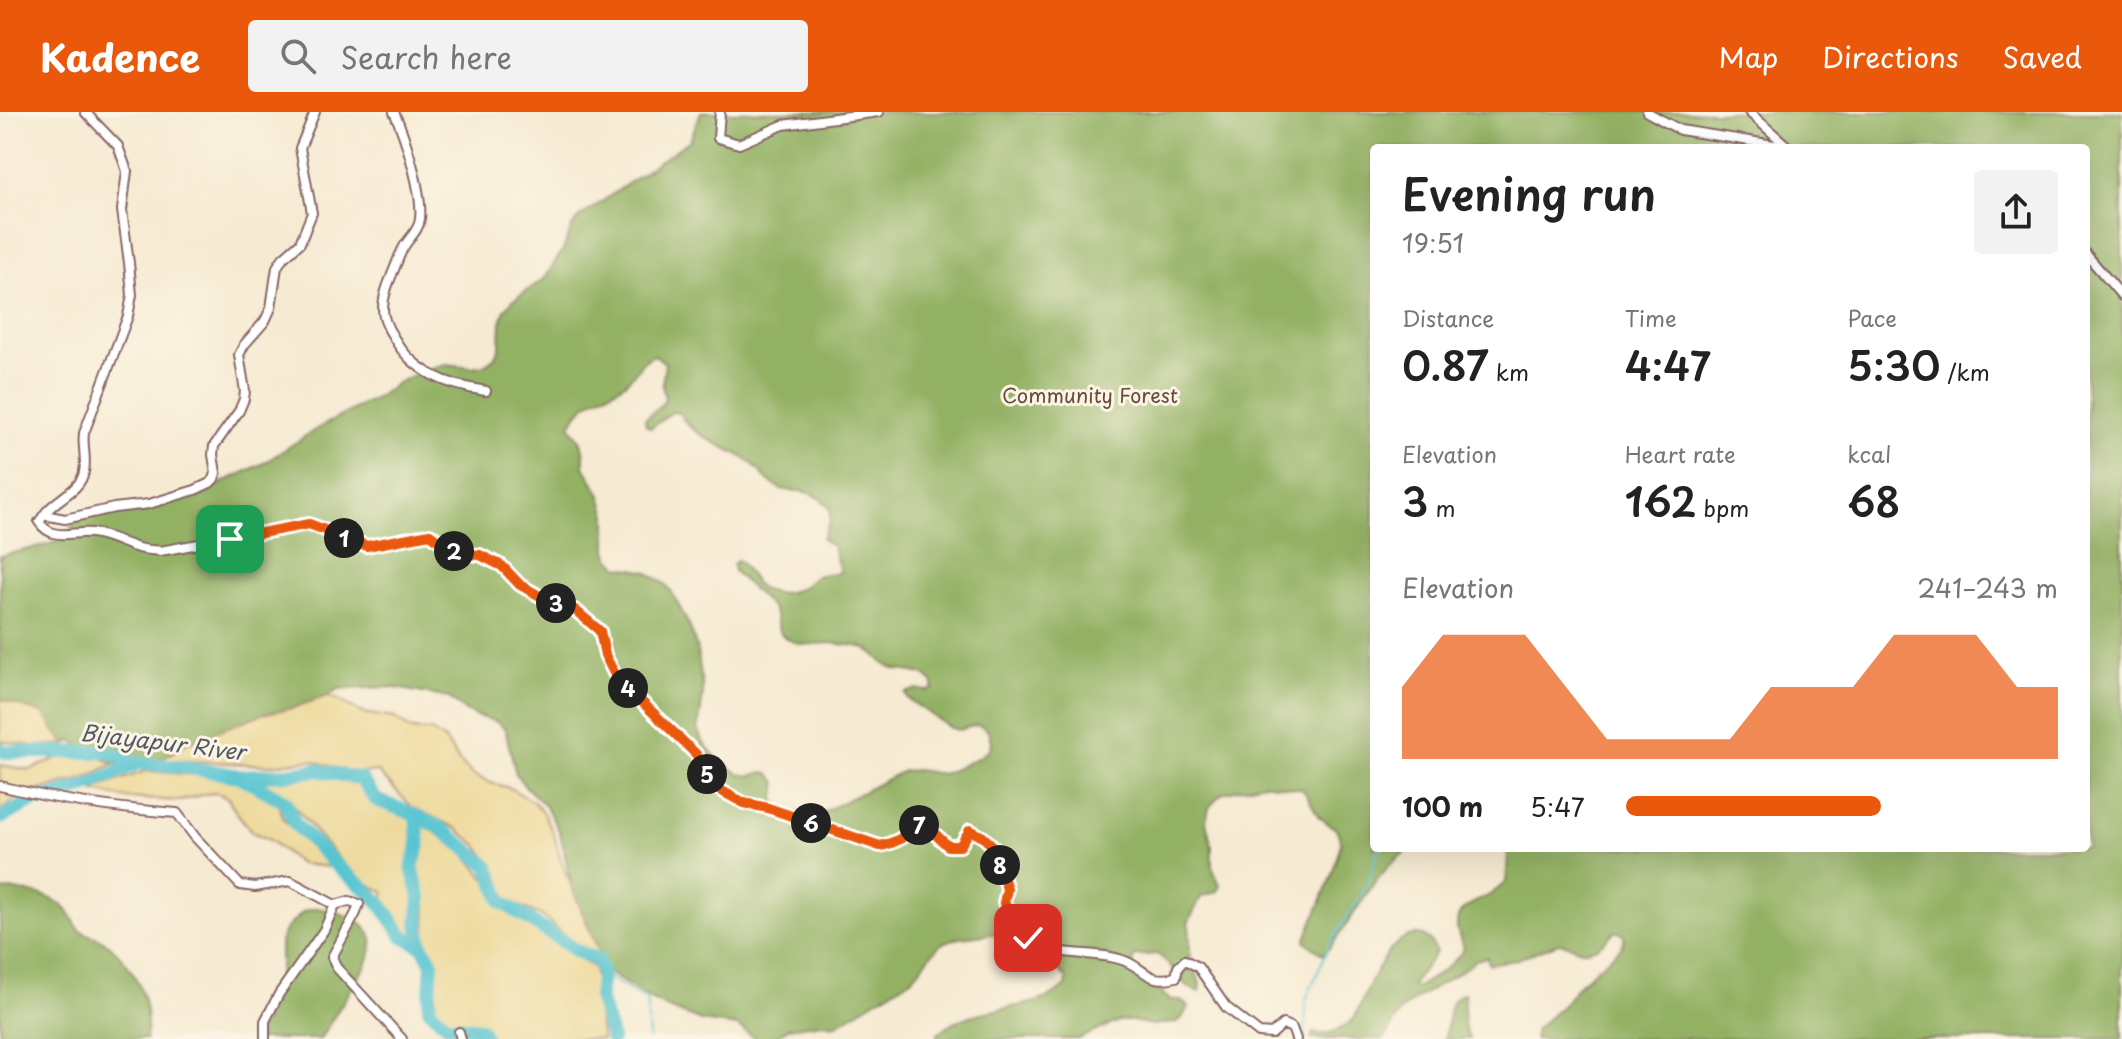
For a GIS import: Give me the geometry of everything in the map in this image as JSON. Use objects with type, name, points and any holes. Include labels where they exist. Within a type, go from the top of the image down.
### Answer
[{"type":"street","points":[[85,112],[118,146],[127,171],[122,210],[131,305],[84,433],[83,477],[68,494],[48,508],[39,522],[43,528],[55,534],[89,532],[108,536],[138,549],[160,551],[309,524],[367,546],[430,534],[456,553],[480,555],[502,566],[520,585],[547,600],[575,610],[600,631],[605,655],[616,677],[696,754],[716,788],[744,803],[768,808],[880,846],[910,833],[922,822],[948,846],[960,846],[970,830],[994,847],[1007,889],[1004,903],[1028,938],[1043,947],[1124,960],[1153,978],[1163,980],[1176,977],[1178,967],[1185,960],[1198,967],[1226,1007],[1259,1033],[1272,1034],[1283,1024],[1292,1028],[1296,1039]]},
{"type":"street","points":[[44,515],[66,519],[114,508],[140,506],[186,493],[214,479],[214,446],[244,399],[239,355],[265,321],[271,308],[277,267],[300,243],[312,213],[300,148],[315,112]]},
{"type":"street","points":[[394,112],[409,152],[421,219],[405,244],[385,291],[384,320],[408,359],[420,369],[486,391]]},
{"type":"street","points":[[720,112],[718,138],[739,144],[783,125],[879,112]]},
{"type":"street","points":[[1647,112],[1680,130],[1768,144]]},
{"type":"street","points":[[1749,112],[1784,144]]},
{"type":"street","points":[[2090,259],[2122,296]]},
{"type":"street","points":[[0,786],[60,800],[177,813],[240,885],[255,887],[290,881],[335,905],[349,901],[359,904],[332,957],[337,968],[402,1039]]},
{"type":"street","points":[[265,1039],[265,1021],[279,994],[324,930],[335,905]]},
{"type":"green space","name":"Community Forest","points":[[701,112],[2122,112],[2122,1039],[1534,1039],[1536,1029],[1563,1005],[1580,983],[1622,947],[1625,937],[1614,932],[1589,950],[1558,943],[1515,960],[1489,964],[1487,957],[1476,960],[1410,1003],[1400,1012],[1384,1039],[1311,1039],[1313,1033],[1335,1032],[1354,1019],[1379,966],[1397,943],[1408,936],[1425,937],[1436,952],[1413,984],[1414,987],[1431,979],[1454,961],[1464,949],[1457,926],[1458,917],[1470,905],[1506,882],[1507,852],[2090,852],[2090,144],[1370,144],[1370,852],[1407,852],[1375,882],[1323,955],[1305,941],[1341,843],[1337,830],[1319,817],[1301,789],[1263,783],[1223,793],[1209,808],[1206,821],[1212,847],[1212,867],[1220,885],[1218,891],[1201,897],[1188,923],[1191,959],[1200,992],[1187,985],[1157,954],[1135,956],[1134,968],[1159,987],[1170,1000],[1182,1001],[1188,1007],[1182,1018],[1177,1022],[1152,1025],[1119,1021],[1078,1039],[938,1039],[937,1035],[951,1024],[967,1017],[1037,1002],[1066,986],[1067,979],[1059,970],[1030,959],[997,933],[944,942],[911,979],[835,1025],[822,1023],[788,1028],[773,1038],[756,1039],[737,1026],[701,1021],[652,1000],[607,972],[572,887],[560,833],[545,805],[516,774],[505,729],[495,721],[464,710],[449,698],[391,687],[339,689],[327,696],[293,708],[262,714],[187,743],[142,766],[124,767],[102,758],[80,756],[76,743],[71,741],[66,744],[55,732],[0,708],[0,556],[75,535],[70,526],[81,519],[143,510],[217,485],[264,463],[399,382],[434,367],[446,364],[484,365],[494,358],[500,347],[505,310],[513,300],[544,279],[580,217],[690,140]],"holes":[[[655,355],[665,363],[663,403],[645,419],[646,425],[651,428],[672,412],[679,413],[692,428],[746,459],[774,485],[784,490],[811,494],[830,508],[830,521],[822,539],[833,547],[840,572],[818,576],[802,587],[778,593],[757,585],[737,560],[733,565],[734,571],[772,608],[781,633],[799,643],[862,647],[888,666],[928,677],[934,688],[905,693],[908,699],[951,728],[983,727],[991,741],[990,748],[981,756],[943,774],[903,771],[816,816],[782,809],[775,799],[777,782],[769,773],[739,774],[714,755],[702,741],[698,728],[702,682],[697,649],[689,625],[664,583],[645,571],[619,567],[610,558],[607,551],[607,515],[600,493],[584,467],[581,442],[570,425],[586,405],[623,384],[647,359]]]},
{"type":"green space","points":[[0,891],[42,895],[61,904],[80,930],[103,941],[124,961],[143,997],[146,1039],[0,1039]]},
{"type":"green space","points":[[317,908],[349,917],[364,926],[372,939],[366,965],[320,1039],[257,1039],[274,995],[280,969],[280,942],[285,930],[304,911]]},
{"type":"green space","points":[[1464,993],[1464,1023],[1470,1039],[1444,1039],[1450,1007]]},
{"type":"sand","points":[[327,696],[362,713],[395,718],[411,730],[431,731],[445,740],[473,775],[510,788],[535,803],[554,835],[561,861],[607,972],[541,915],[507,901],[497,872],[478,846],[456,828],[412,807],[378,772],[353,773],[311,760],[270,765],[175,760],[142,766],[187,743],[262,714],[293,708]]},
{"type":"sand","points":[[0,699],[44,714],[66,744],[35,746],[0,741]]},
{"type":"sand","points":[[58,758],[102,758],[114,764],[86,778],[19,795],[0,812],[0,765],[30,770]]},
{"type":"sand","points":[[145,771],[238,778],[279,805],[284,820],[330,867],[300,864],[270,840],[252,832],[228,798],[217,793],[181,801],[125,798],[92,790]]},
{"type":"sand","points":[[328,773],[359,785],[376,804],[413,819],[414,847],[408,870],[418,898],[413,917],[419,930],[418,941],[408,935],[383,900],[385,892],[346,866],[290,802],[259,779]]},
{"type":"sand","points":[[423,825],[458,846],[486,879],[500,904],[594,968],[602,1039],[471,1039],[467,1025],[450,1021],[435,1009],[436,980],[425,939],[426,905],[418,865],[423,852]]},
{"type":"waterway","name":"Bijayapur River","points":[[0,749],[5,752],[108,752],[138,763],[239,776],[317,770],[361,779],[376,800],[439,827],[488,866],[502,902],[577,951],[598,960],[602,974],[599,997],[612,1039]]},
{"type":"waterway","points":[[0,818],[33,801],[90,785],[138,763]]},
{"type":"waterway","points":[[239,776],[286,802],[295,824],[381,904],[403,936],[422,946]]},
{"type":"waterway","points":[[416,816],[419,845],[412,867],[420,897],[418,925],[422,946],[432,962],[429,1009],[447,1025],[481,1029],[486,1039]]},
{"type":"waterway","points":[[1305,1039],[1306,999],[1329,946],[1368,884],[1377,852]]},
{"type":"waterway","points":[[602,974],[647,1000],[649,1039]]},
{"type":"route","points":[[230,539],[309,524],[367,546],[430,534],[456,553],[487,558],[502,566],[520,585],[547,600],[575,610],[600,631],[605,655],[616,677],[696,754],[716,788],[744,803],[768,808],[880,846],[910,833],[922,822],[948,846],[960,846],[970,830],[983,837],[994,847],[1007,889],[1004,903],[1028,938]]}]
